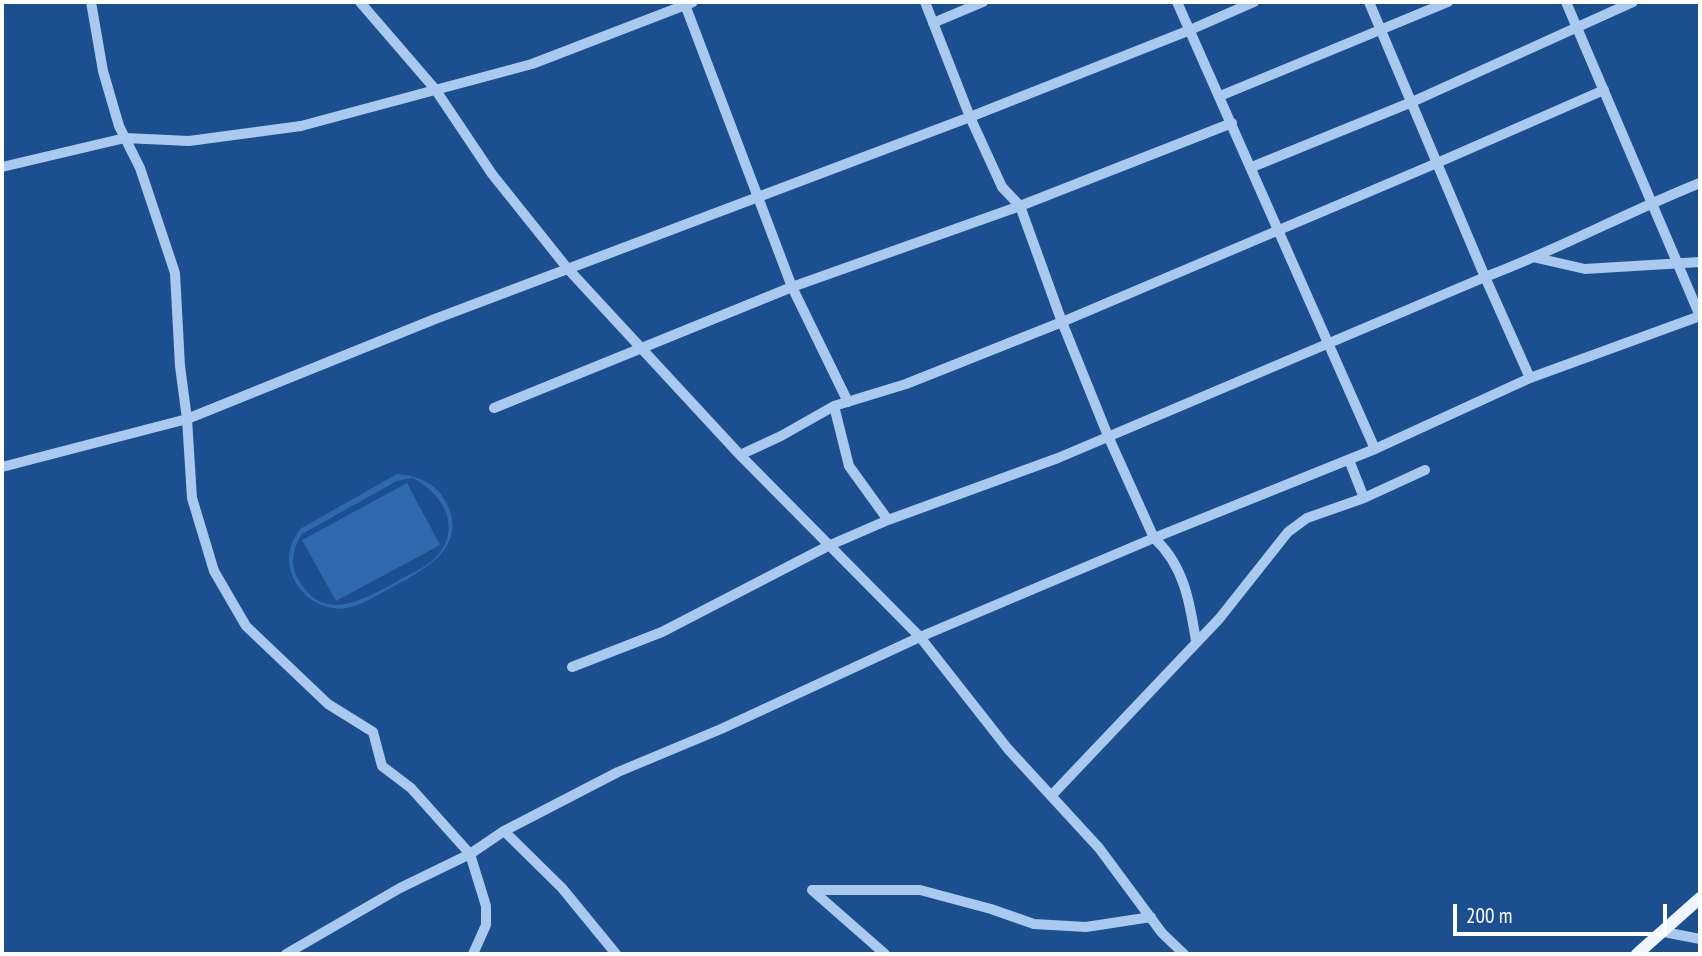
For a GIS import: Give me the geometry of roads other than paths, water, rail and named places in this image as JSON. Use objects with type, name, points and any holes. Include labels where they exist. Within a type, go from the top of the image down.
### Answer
[{"type":"main road","points":[[1637,954],[1700,898]]},
{"type":"street","points":[[91,2],[103,71],[125,138],[140,168],[175,273],[192,498],[214,571],[246,626],[328,704],[373,732],[382,766],[411,788],[470,855],[486,906],[486,925],[473,954]]},
{"type":"street","points":[[360,2],[435,89],[492,174],[568,269],[740,455],[920,637],[1008,749],[1099,848],[1162,933],[1185,954]]},
{"type":"street","points":[[925,2],[970,117],[1002,187],[1020,206],[1062,322],[1108,436],[1154,538],[1168,551],[1186,588],[1196,640]]},
{"type":"street","points":[[933,23],[983,2]]},
{"type":"street","points":[[1177,2],[1376,449]]},
{"type":"street","points":[[2,467],[187,419],[435,319],[970,117],[1254,2]]},
{"type":"street","points":[[1369,2],[1530,378]]},
{"type":"street","points":[[1220,96],[1448,2]]},
{"type":"street","points":[[286,954],[400,888],[470,855],[504,831],[618,772],[721,729],[920,637],[1154,538],[1376,449],[1530,378],[1700,316],[1566,2]]},
{"type":"street","points":[[1252,167],[1412,102],[1633,2]]},
{"type":"street","points":[[2,167],[125,138],[189,141],[301,126],[532,64],[687,3],[792,287],[848,402]]},
{"type":"street","points":[[740,455],[781,436],[834,406],[906,384],[1062,322],[1280,231],[1604,90]]},
{"type":"street","points":[[494,408],[792,287],[1020,206],[1232,123]]},
{"type":"street","points":[[572,667],[662,632],[828,546],[888,520],[1058,458],[1485,277],[1536,258],[1652,202],[1700,183]]},
{"type":"street","points":[[1536,258],[1585,269],[1700,262]]},
{"type":"street","points":[[834,406],[849,466],[888,520]]},
{"type":"street","points":[[1349,460],[1364,498]]},
{"type":"street","points":[[1051,796],[1219,618],[1288,532],[1300,522],[1364,498],[1425,470]]},
{"type":"street","points":[[504,831],[562,888],[615,954]]},
{"type":"street","points":[[885,954],[812,890],[920,890],[1034,924],[1086,927],[1151,917]]},
{"type":"street","points":[[1664,932],[1700,939]]}]
